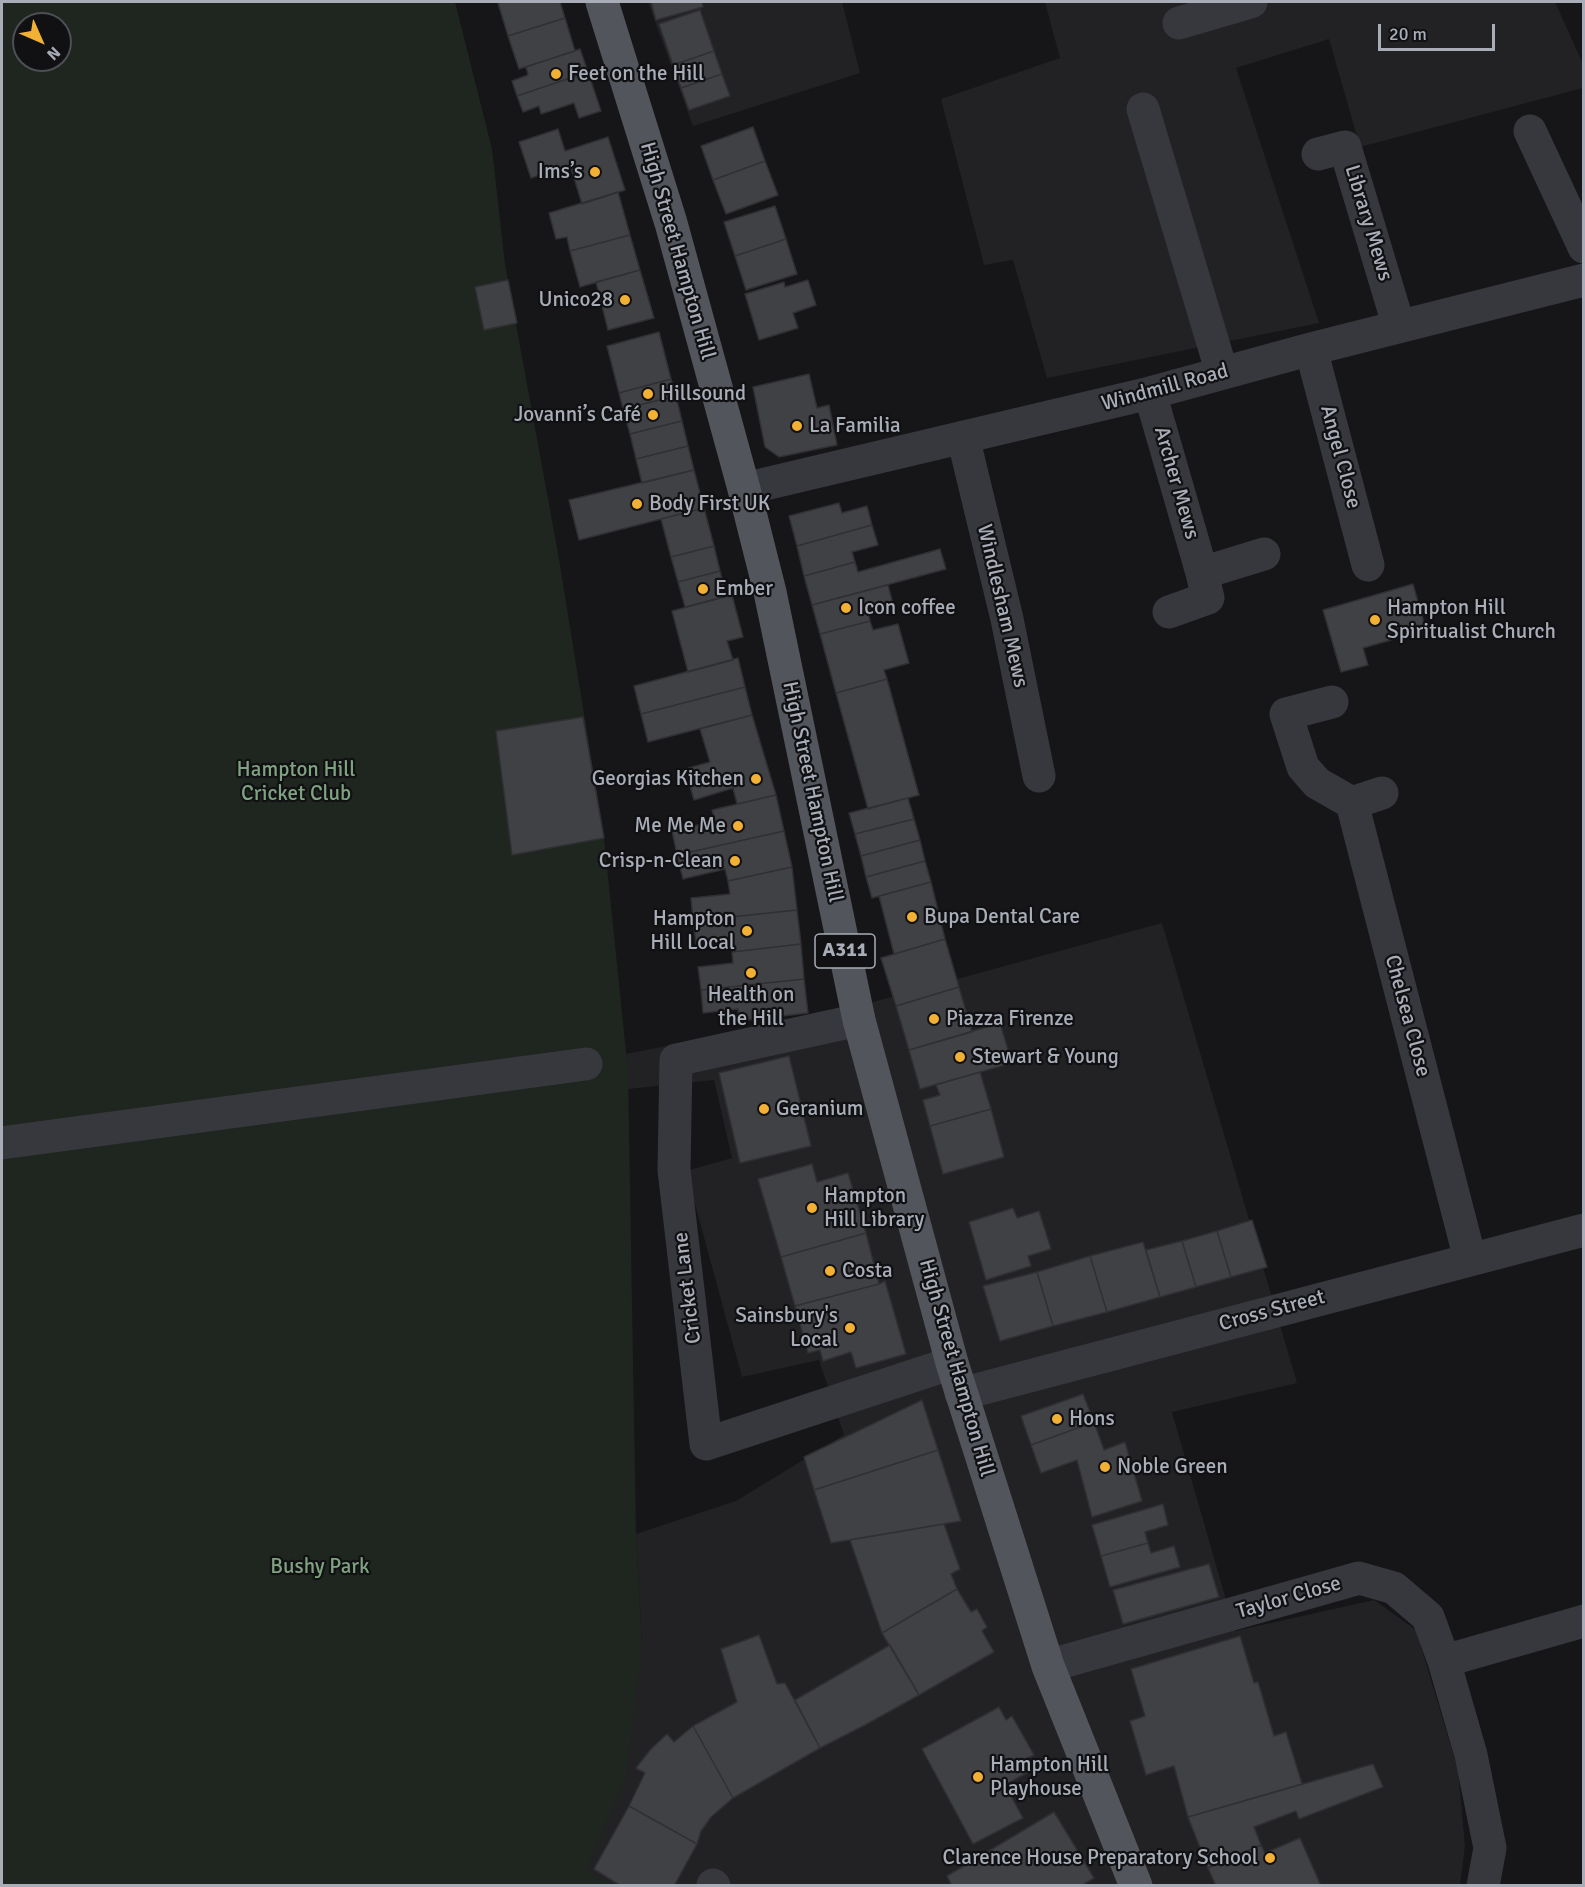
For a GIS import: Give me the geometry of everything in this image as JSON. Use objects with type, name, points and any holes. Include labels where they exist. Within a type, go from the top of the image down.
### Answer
[{"type":"main road","name":"High Street Hampton Hill","points":[[602,2],[670,223],[744,489],[770,592],[859,1020],[952,1363],[1048,1666],[1136,1886]]},
{"type":"street","points":[[1179,23],[1251,2]]},
{"type":"street","points":[[1143,109],[1222,373]]},
{"type":"street","points":[[1530,131],[1584,247]]},
{"type":"street","name":"Library Mews","points":[[1318,154],[1346,147],[1399,327]]},
{"type":"street","name":"Windmill Road","points":[[744,489],[1150,393],[1311,349],[1584,280]]},
{"type":"street","name":"Angel Close","points":[[1311,349],[1368,565]]},
{"type":"street","name":"Archer Mews","points":[[1150,393],[1208,598],[1169,612]]},
{"type":"street","name":"Windlesham Mews","points":[[963,437],[1007,619],[1039,776]]},
{"type":"street","points":[[1202,573],[1264,554]]},
{"type":"street","name":"Chelsea Close","points":[[1332,702],[1286,714],[1302,767],[1317,783],[1367,798],[1470,1259]]},
{"type":"street","name":"Cricket Lane","points":[[859,1020],[676,1060],[674,1170],[706,1444],[952,1363]]},
{"type":"street","points":[[2,1143],[586,1064]]},
{"type":"street","name":"Cross Street","points":[[961,1394],[1584,1230]]},
{"type":"street","name":"Taylor Close","points":[[1048,1666],[1359,1578],[1394,1588],[1428,1617],[1444,1661],[1471,1755],[1490,1848],[1483,1886]]},
{"type":"street","points":[[1444,1661],[1584,1620]]},
{"type":"shaded area","points":[[648,2],[842,2],[860,73],[693,126]]},
{"type":"shaded area","points":[[1045,2],[1555,2],[1583,64],[1583,88],[1360,147],[1329,39],[1236,68],[1319,323],[1047,378],[1013,260],[984,265],[941,99],[1060,58]]},
{"type":"shaded area","points":[[1162,923],[1297,1383],[1172,1412],[1235,1631],[1374,1600],[1416,1630],[1458,1770],[1465,1846],[1460,1885],[568,1886],[642,1646],[636,1534],[736,1501],[844,1435],[819,1360],[742,1377],[686,1171],[732,1158],[714,1080],[628,1089],[626,1054],[840,1011]]},
{"type":"green space","name":"Bushy Park","points":[[2,2],[455,2],[492,149],[505,264],[559,559],[604,838],[628,1071],[636,1534],[642,1646],[626,1775],[586,1870],[609,1885],[2,1886]]},
{"type":"building","points":[[560,2],[565,18],[508,36],[498,3]]},
{"type":"building","points":[[651,2],[702,2],[703,7],[656,20]]},
{"type":"building","points":[[700,10],[714,51],[673,65],[659,24]]},
{"type":"building","points":[[565,18],[575,51],[519,69],[508,36]]},
{"type":"building","name":"Feet on the Hill","points":[[580,49],[588,72],[517,96],[512,81],[528,75],[526,67]]},
{"type":"building","points":[[714,51],[722,74],[681,88],[673,65]]},
{"type":"building","points":[[588,72],[601,111],[579,118],[574,103],[541,114],[539,106],[523,112],[517,96]]},
{"type":"building","points":[[722,74],[730,96],[689,110],[681,88]]},
{"type":"building","points":[[753,127],[765,161],[713,180],[701,146]]},
{"type":"building","name":"Ims’s","points":[[558,129],[565,151],[608,137],[625,190],[582,204],[570,165],[531,178],[519,142]]},
{"type":"building","points":[[765,161],[778,195],[726,214],[713,180]]},
{"type":"building","points":[[618,192],[630,235],[570,251],[567,237],[556,239],[549,213]]},
{"type":"building","points":[[775,206],[786,239],[735,256],[724,222]]},
{"type":"building","points":[[630,235],[640,270],[580,287],[570,251]]},
{"type":"building","points":[[786,239],[797,274],[746,290],[735,256]]},
{"type":"building","name":"Unico28","points":[[640,270],[654,318],[608,330],[596,282]]},
{"type":"building","points":[[508,280],[517,323],[484,330],[475,287]]},
{"type":"building","points":[[808,280],[816,305],[793,313],[798,328],[759,340],[745,294],[784,282],[785,287]]},
{"type":"building","points":[[659,332],[671,379],[619,393],[607,346]]},
{"type":"building","name":"La Familia","points":[[809,374],[817,408],[829,405],[837,445],[779,457],[765,447],[753,387]]},
{"type":"building","name":"Hillsound","points":[[671,379],[676,396],[623,409],[619,393]]},
{"type":"building","name":"Jovanni’s Café","points":[[676,396],[682,421],[630,434],[623,409]]},
{"type":"building","points":[[682,421],[688,446],[636,459],[630,434]]},
{"type":"building","points":[[688,446],[694,470],[642,483],[636,459]]},
{"type":"building","name":"Body First UK","points":[[694,470],[704,508],[579,540],[569,500]]},
{"type":"building","points":[[839,503],[842,513],[867,506],[872,525],[797,546],[789,516]]},
{"type":"building","points":[[704,508],[714,546],[671,557],[661,519]]},
{"type":"building","points":[[872,525],[878,545],[852,552],[855,562],[804,576],[797,546]]},
{"type":"building","points":[[714,546],[720,571],[678,582],[671,557]]},
{"type":"building","points":[[940,549],[946,569],[812,605],[804,576],[855,562],[858,572]]},
{"type":"building","name":"Ember","points":[[720,571],[727,596],[685,607],[678,582]]},
{"type":"building","name":"Hampton Hill Spiritualist Church","points":[[1413,584],[1426,630],[1363,648],[1368,665],[1341,672],[1323,610]]},
{"type":"building","name":"Icon coffee","points":[[888,585],[893,604],[868,611],[870,621],[820,634],[812,605]]},
{"type":"building","points":[[732,595],[743,637],[727,641],[733,660],[688,672],[672,611]]},
{"type":"building","points":[[870,621],[873,630],[898,624],[909,663],[884,670],[887,679],[836,693],[820,634]]},
{"type":"building","points":[[738,658],[745,687],[641,714],[634,686]]},
{"type":"building","points":[[887,679],[919,795],[868,809],[836,693]]},
{"type":"building","points":[[745,687],[752,715],[648,742],[641,714]]},
{"type":"building","points":[[752,715],[776,795],[737,804],[733,788],[694,800],[685,769],[710,762],[700,729]]},
{"type":"building","points":[[583,717],[604,838],[512,855],[496,731]]},
{"type":"building","name":"Me Me Me","points":[[776,795],[784,831],[677,855],[672,831],[715,821],[712,810]]},
{"type":"building","points":[[908,798],[914,819],[855,834],[849,813]]},
{"type":"building","points":[[914,819],[920,840],[861,856],[855,834]]},
{"type":"building","name":"Crisp-n-Clean","points":[[784,831],[792,867],[728,881],[725,869],[683,879],[677,855]]},
{"type":"building","points":[[920,840],[925,861],[866,877],[861,856]]},
{"type":"building","points":[[925,861],[931,882],[872,898],[866,877]]},
{"type":"building","points":[[792,867],[797,910],[693,921],[691,898],[730,894],[728,881]]},
{"type":"building","name":"Bupa Dental Care","points":[[931,882],[945,939],[894,954],[879,896]]},
{"type":"building","name":"Hampton Hill Local","points":[[797,910],[801,944],[732,952],[730,941],[696,944],[693,921]]},
{"type":"building","points":[[945,939],[959,987],[896,1006],[881,958]]},
{"type":"building","name":"Health on the Hill","points":[[801,944],[804,979],[701,990],[698,967],[733,963],[732,952]]},
{"type":"building","points":[[804,979],[808,1013],[739,1021],[738,1009],[703,1013],[701,990]]},
{"type":"building","name":"Piazza Firenze","points":[[959,987],[972,1032],[909,1050],[896,1006]]},
{"type":"building","name":"Stewart & Young","points":[[1000,1023],[1012,1063],[920,1089],[909,1050]]},
{"type":"building","name":"Geranium","points":[[789,1056],[811,1146],[740,1163],[719,1073]]},
{"type":"building","points":[[980,1072],[991,1109],[930,1126],[923,1100],[940,1095],[936,1085]]},
{"type":"building","points":[[991,1109],[1004,1157],[943,1174],[930,1126]]},
{"type":"building","name":"Hampton Hill Library","points":[[812,1164],[817,1182],[848,1173],[866,1233],[781,1257],[758,1179]]},
{"type":"building","points":[[1013,1208],[1017,1218],[1039,1211],[1051,1249],[1028,1256],[1031,1266],[986,1280],[969,1222]]},
{"type":"building","points":[[1252,1220],[1267,1267],[1231,1277],[1217,1231]]},
{"type":"building","points":[[1217,1231],[1231,1277],[1196,1287],[1182,1241]]},
{"type":"building","name":"Costa","points":[[866,1233],[879,1284],[795,1306],[781,1257]]},
{"type":"building","points":[[1182,1241],[1196,1287],[1160,1297],[1146,1250]]},
{"type":"building","points":[[1143,1242],[1160,1297],[1107,1312],[1090,1256]]},
{"type":"building","points":[[1090,1256],[1107,1312],[1053,1326],[1037,1272]]},
{"type":"building","points":[[1037,1272],[1053,1326],[1000,1341],[983,1286]]},
{"type":"building","name":"Sainsbury's Local","points":[[885,1281],[906,1354],[856,1368],[851,1352],[823,1361],[820,1350],[808,1353],[795,1306]]},
{"type":"building","name":"Hons","points":[[1083,1394],[1094,1422],[1031,1445],[1021,1416]]},
{"type":"building","points":[[922,1400],[938,1450],[814,1490],[804,1457]]},
{"type":"building","name":"Noble Green","points":[[1094,1422],[1104,1450],[1125,1442],[1142,1501],[1092,1517],[1077,1460],[1041,1473],[1031,1445]]},
{"type":"building","points":[[938,1450],[961,1521],[831,1543],[814,1490]]},
{"type":"building","points":[[1163,1504],[1168,1525],[1145,1532],[1148,1543],[1101,1556],[1092,1525]]},
{"type":"building","points":[[944,1524],[960,1569],[951,1574],[957,1589],[882,1633],[850,1540]]},
{"type":"building","points":[[1148,1543],[1151,1553],[1174,1546],[1180,1567],[1110,1587],[1101,1556]]},
{"type":"building","points":[[1209,1564],[1219,1597],[1123,1624],[1113,1590]]},
{"type":"building","points":[[957,1589],[971,1612],[977,1609],[987,1627],[982,1631],[994,1652],[919,1695],[882,1633]]},
{"type":"building","points":[[759,1635],[777,1684],[785,1683],[820,1748],[733,1798],[693,1726],[737,1702],[721,1649]]},
{"type":"building","points":[[1240,1636],[1254,1683],[1258,1682],[1274,1736],[1286,1732],[1302,1784],[1188,1817],[1174,1766],[1146,1775],[1130,1721],[1145,1716],[1131,1669]]},
{"type":"building","points":[[890,1645],[919,1695],[820,1748],[795,1700]]},
{"type":"building","name":"Hampton Hill Playhouse","points":[[999,1707],[1006,1720],[1012,1716],[1034,1755],[1026,1759],[1032,1770],[1005,1785],[1023,1818],[973,1844],[922,1749]]},
{"type":"building","points":[[693,1726],[733,1798],[711,1817],[701,1831],[697,1844],[629,1806],[645,1773],[636,1768],[651,1749],[667,1734],[674,1742]]},
{"type":"building","points":[[1373,1764],[1383,1787],[1299,1819],[1296,1811],[1254,1827],[1261,1845],[1208,1868],[1188,1817]]},
{"type":"building","points":[[629,1806],[697,1844],[674,1886],[621,1886],[594,1869]]},
{"type":"building","points":[[1054,1812],[1094,1878],[1081,1886],[952,1886],[947,1876]]},
{"type":"building","name":"Clarence House Preparatory School","points":[[1300,1838],[1321,1886],[1216,1886],[1208,1868],[1261,1845],[1265,1853]]},
{"type":"place","name":"Feet on the Hill","points":[[556,74]]},
{"type":"place","name":"Ims’s","points":[[595,172]]},
{"type":"place","name":"Unico28","points":[[625,300]]},
{"type":"place","name":"Hillsound","points":[[648,394]]},
{"type":"place","name":"Jovanni’s Café","points":[[653,415]]},
{"type":"place","name":"La Familia","points":[[797,426]]},
{"type":"place","name":"Body First UK","points":[[637,504]]},
{"type":"place","name":"Ember","points":[[703,589]]},
{"type":"place","name":"Icon coffee","points":[[846,608]]},
{"type":"place","name":"Hampton Hill Spiritualist Church","points":[[1375,620]]},
{"type":"place","name":"Georgias Kitchen","points":[[756,779]]},
{"type":"place","name":"Me Me Me","points":[[738,826]]},
{"type":"place","name":"Crisp-n-Clean","points":[[735,861]]},
{"type":"place","name":"Bupa Dental Care","points":[[912,917]]},
{"type":"place","name":"Hampton Hill Local","points":[[747,931]]},
{"type":"place","name":"Health on the Hill","points":[[751,973]]},
{"type":"place","name":"Piazza Firenze","points":[[934,1019]]},
{"type":"place","name":"Stewart & Young","points":[[960,1057]]},
{"type":"place","name":"Geranium","points":[[764,1109]]},
{"type":"place","name":"Hampton Hill Library","points":[[812,1208]]},
{"type":"place","name":"Costa","points":[[830,1271]]},
{"type":"place","name":"Sainsbury's Local","points":[[850,1328]]},
{"type":"place","name":"Hons","points":[[1057,1419]]},
{"type":"place","name":"Noble Green","points":[[1105,1467]]},
{"type":"place","name":"Hampton Hill Playhouse","points":[[978,1777]]},
{"type":"place","name":"Clarence House Preparatory School","points":[[1270,1858]]},
{"type":"park label","name":"Hampton Hill Cricket Club","points":[[296,782]]}]
